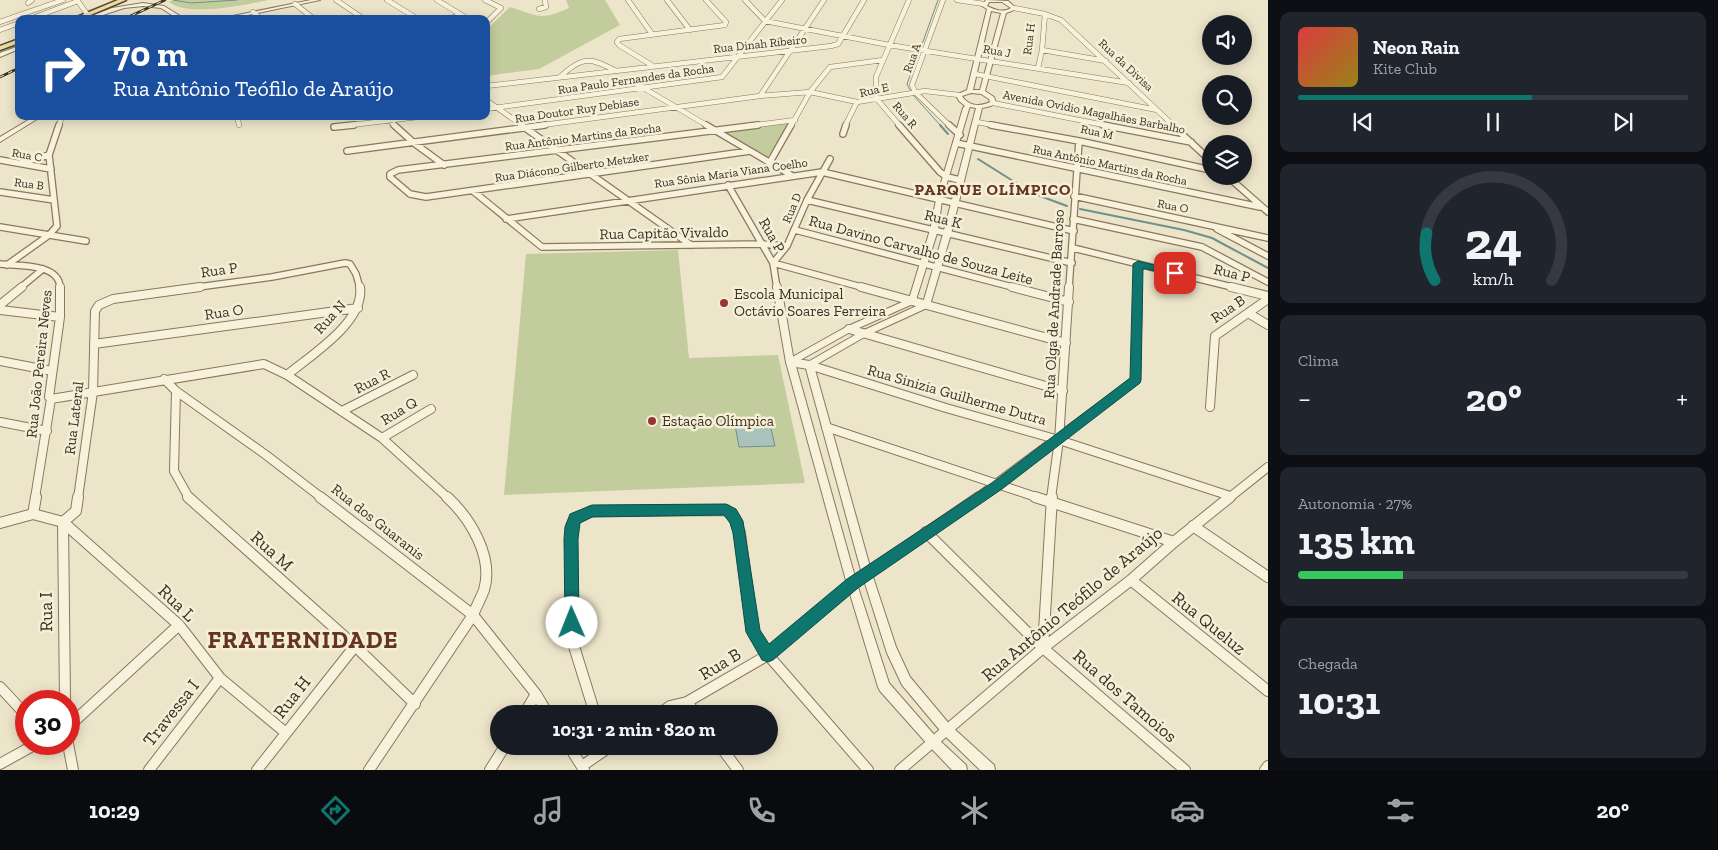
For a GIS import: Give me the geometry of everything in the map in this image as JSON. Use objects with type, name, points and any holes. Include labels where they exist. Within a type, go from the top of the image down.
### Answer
[{"type":"main road","points":[[89,15],[123,0]]},
{"type":"main road","points":[[0,48],[15,42]]},
{"type":"street","points":[[20,15],[63,0]]},
{"type":"street","points":[[40,15],[77,0],[86,15]]},
{"type":"street","points":[[244,15],[318,0]]},
{"type":"street","points":[[336,0],[358,15]]},
{"type":"street","points":[[387,0],[411,15]]},
{"type":"street","points":[[437,0],[461,15]]},
{"type":"street","points":[[485,0],[501,8],[490,19]]},
{"type":"street","points":[[539,9],[546,7],[545,0]]},
{"type":"street","points":[[628,0],[652,34]]},
{"type":"street","points":[[667,0],[690,30]]},
{"type":"street","points":[[653,66],[619,45],[617,42],[619,39],[629,36],[725,25],[726,22],[706,0]]},
{"type":"street","points":[[745,0],[765,21]]},
{"type":"street","name":"Rua Paulo Fernandes da Rocha","points":[[490,108],[722,77],[782,0]]},
{"type":"street","points":[[760,96],[824,0]]},
{"type":"street","points":[[843,36],[864,0]]},
{"type":"street","points":[[889,44],[909,0]]},
{"type":"street","name":"Rua A","points":[[943,0],[912,86],[960,134]]},
{"type":"street","points":[[957,0],[984,4],[992,0],[1006,1],[1014,8],[1004,12],[989,9],[984,4]]},
{"type":"street","points":[[90,15],[138,3],[156,5],[171,15]]},
{"type":"street","points":[[295,4],[309,15]]},
{"type":"street","name":"Rua da Divisa","points":[[1014,8],[1045,14],[1061,20],[1202,152]]},
{"type":"street","points":[[970,91],[989,9]]},
{"type":"street","points":[[253,12],[256,15]]},
{"type":"street","points":[[982,92],[1004,12]]},
{"type":"street","name":"Rua H","points":[[1038,68],[1042,50],[1045,14]]},
{"type":"street","points":[[0,22],[15,17]]},
{"type":"street","name":"Rua J","points":[[765,21],[863,40],[1129,83]]},
{"type":"street","points":[[0,30],[15,24]]},
{"type":"street","name":"Rua Dinah Ribeiro","points":[[490,86],[835,45],[843,36]]},
{"type":"street","name":"Rua R","points":[[889,44],[876,77],[876,98],[940,172],[960,180]]},
{"type":"street","points":[[0,55],[15,49]]},
{"type":"street","points":[[1042,50],[1106,61]]},
{"type":"street","points":[[560,77],[574,63],[586,59],[599,62],[616,71]]},
{"type":"street","points":[[770,162],[810,92],[830,67],[883,60]]},
{"type":"street","points":[[975,74],[1157,110]]},
{"type":"street","points":[[630,80],[790,175]]},
{"type":"street","name":"Rua E","points":[[843,134],[857,102],[916,92],[931,91],[960,95]]},
{"type":"street","points":[[970,91],[982,92],[992,98],[993,103],[988,106],[979,107],[969,105],[961,100],[960,95],[970,91]]},
{"type":"street","name":"Rua Doutor Ruy Debiase","points":[[347,151],[760,96],[810,92],[857,102]]},
{"type":"street","points":[[490,103],[560,150],[691,245]]},
{"type":"street","name":"Avenida Ovídio Magalhães Barbalho","points":[[993,103],[1191,142]]},
{"type":"street","points":[[961,770],[884,687],[852,584],[790,362],[849,329],[912,301],[934,230],[939,200],[960,134],[966,108],[969,105]]},
{"type":"street","points":[[979,107],[947,234],[926,305],[865,333],[809,365],[867,574],[891,649],[906,681],[947,730],[989,770]]},
{"type":"street","points":[[0,140],[32,120]]},
{"type":"street","points":[[3,264],[49,235],[57,226],[49,155],[61,120]]},
{"type":"street","points":[[238,120],[239,125]]},
{"type":"street","points":[[334,127],[397,120]]},
{"type":"street","name":"Rua Antônio Martins da Rocha","points":[[400,187],[390,177],[393,172],[795,120]]},
{"type":"street","points":[[390,121],[414,143],[444,165]]},
{"type":"street","name":"Rua M","points":[[976,122],[1079,141],[1202,168]]},
{"type":"street","name":"Rua Olga de Andrade Barroso","points":[[1043,648],[1051,501],[1060,440],[1074,231],[1074,196],[1078,169],[1079,141]]},
{"type":"street","name":"Rua Antônio Martins da Rocha","points":[[956,143],[1260,207]]},
{"type":"street","name":"Rua Diácono Gilberto Metzker","points":[[400,187],[408,195],[415,197],[473,191],[750,151]]},
{"type":"street","points":[[18,163],[49,155]]},
{"type":"street","name":"Rua D","points":[[773,263],[787,246],[807,200],[830,159]]},
{"type":"street","name":"Rua C","points":[[0,160],[51,169]]},
{"type":"street","name":"Rua Sônia Maria Viana Coelho","points":[[506,219],[790,175],[822,172],[1074,231]]},
{"type":"street","name":"Rua P","points":[[728,185],[773,263],[790,362]]},
{"type":"street","points":[[1237,185],[1260,207],[1268,212]]},
{"type":"street","points":[[473,191],[506,219]]},
{"type":"street","name":"Rua B","points":[[0,192],[54,200]]},
{"type":"street","name":"Rua O","points":[[1074,196],[1268,238]]},
{"type":"street","name":"Rua K","points":[[807,200],[1072,263]]},
{"type":"street","name":"Rua Capitão Vivaldo","points":[[506,219],[542,247],[552,248],[761,244],[787,246]]},
{"type":"street","points":[[1074,219],[1202,247],[1268,282]]},
{"type":"street","points":[[1207,224],[1268,256]]},
{"type":"street","points":[[0,227],[86,241]]},
{"type":"street","name":"Rua Davino Carvalho de Souza Leite","points":[[795,230],[1069,302]]},
{"type":"street","name":"Rua P","points":[[1073,248],[1268,298]]},
{"type":"street","name":"Rua P","points":[[95,311],[98,305],[113,299],[272,277],[345,263],[350,264]]},
{"type":"street","points":[[773,263],[1066,344]]},
{"type":"street","name":"Rua João Pereira Neves","points":[[3,264],[43,269],[55,274],[60,281],[60,317],[49,397],[51,399],[33,514]]},
{"type":"street","name":"Rua N","points":[[287,375],[326,343],[358,308],[360,284],[358,274],[350,264]]},
{"type":"street","name":"Rua B","points":[[674,705],[687,702],[768,655],[852,584],[926,532],[998,485],[1060,440],[1136,380],[1138,264]]},
{"type":"street","points":[[0,306],[43,269]]},
{"type":"street","name":"Rua B","points":[[1210,407],[1215,336],[1268,298]]},
{"type":"street","name":"Rua O","points":[[94,344],[358,308]]},
{"type":"street","points":[[0,310],[60,317]]},
{"type":"street","name":"Rua Lateral","points":[[62,522],[76,511],[93,392],[95,311]]},
{"type":"street","points":[[1248,313],[1268,325]]},
{"type":"street","points":[[849,329],[1063,391]]},
{"type":"street","points":[[0,361],[52,371]]},
{"type":"street","name":"Rua Sinizia Guilherme Dutra","points":[[790,362],[809,365],[946,408],[1060,440],[1230,496]]},
{"type":"street","points":[[51,399],[264,364],[287,375],[382,438],[460,509],[484,555],[486,574],[484,589],[473,615],[369,770]]},
{"type":"street","name":"Rua R","points":[[342,411],[413,375]]},
{"type":"street","name":"Rua dos Guaranis","points":[[164,379],[176,390],[266,455],[473,615],[536,694],[543,705]]},
{"type":"street","name":"Rua M","points":[[176,390],[174,471],[189,499],[355,646],[415,704]]},
{"type":"street","name":"Rua Q","points":[[382,438],[431,409]]},
{"type":"street","points":[[0,422],[47,431]]},
{"type":"street","points":[[826,428],[1174,542]]},
{"type":"street","name":"Rua Antônio Teófilo de Araújo","points":[[900,770],[1043,648],[1131,580],[1193,526],[1268,467]]},
{"type":"street","points":[[592,705],[572,640],[571,527],[575,518],[592,511],[716,508],[726,510],[732,513],[740,533],[753,632],[768,655],[868,770]]},
{"type":"street","points":[[0,523],[33,514],[62,522]]},
{"type":"street","name":"Rua L","points":[[62,522],[179,625],[220,678],[286,733]]},
{"type":"street","name":"Rua I","points":[[62,522],[65,690]]},
{"type":"street","points":[[1193,526],[1268,576]]},
{"type":"street","name":"Rua dos Tamoios","points":[[926,532],[1043,648],[1185,770]]},
{"type":"street","name":"Rua Queluz","points":[[1131,580],[1187,628],[1268,691]]},
{"type":"street","points":[[80,716],[179,625]]},
{"type":"street","name":"Rua H","points":[[257,770],[355,646]]},
{"type":"street","name":"Travessa I","points":[[149,770],[220,678]]},
{"type":"street","points":[[0,687],[15,703]]},
{"type":"street","points":[[529,705],[536,694]]},
{"type":"street","points":[[0,764],[16,755]]},
{"type":"street","points":[[70,755],[73,770]]},
{"type":"street","points":[[491,769],[500,755]]},
{"type":"street","points":[[575,755],[583,768],[599,755]]},
{"type":"street","points":[[727,755],[738,770]]},
{"type":"street","points":[[1265,770],[1268,766]]},
{"type":"green space","points":[[173,0],[268,0],[232,7],[189,9],[169,2]]},
{"type":"green space","points":[[566,0],[605,0],[620,25],[539,69],[490,75],[490,26],[510,7],[540,16],[552,15],[569,8]]},
{"type":"green space","points":[[790,122],[767,158],[722,131]]},
{"type":"green space","name":"Estação Olímpica","points":[[678,250],[689,358],[778,355],[805,483],[504,495],[526,254]]},
{"type":"water","points":[[770,424],[775,446],[739,447],[735,425]]},
{"type":"waterway","points":[[173,0],[191,3],[237,0]]},
{"type":"waterway","points":[[921,47],[938,0]]},
{"type":"waterway","points":[[910,90],[907,84],[919,51]]},
{"type":"waterway","points":[[913,95],[941,126]]},
{"type":"waterway","points":[[940,125],[948,134]]},
{"type":"waterway","points":[[978,159],[1032,193],[1067,206]]},
{"type":"waterway","points":[[1080,209],[1184,230],[1212,238],[1268,268]]},
{"type":"railway","points":[[133,15],[165,0]]},
{"type":"railway","points":[[0,77],[15,70]]},
{"type":"place","name":"Escola Municipal Octávio Soares Ferreira","points":[[724,303]]},
{"type":"place","name":"Estação Olímpica","points":[[652,421]]},
{"type":"district","name":"PARQUE OLÍMPICO","points":[[993,189]]},
{"type":"district","name":"FRATERNIDADE","points":[[303,639]]},
{"type":"route","points":[[572,623],[571,527],[575,518],[592,511],[716,508],[732,513],[736,521],[740,533],[753,632],[768,655],[852,584],[926,532],[998,485],[1060,440],[1136,380],[1138,264],[1175,273]]}]
